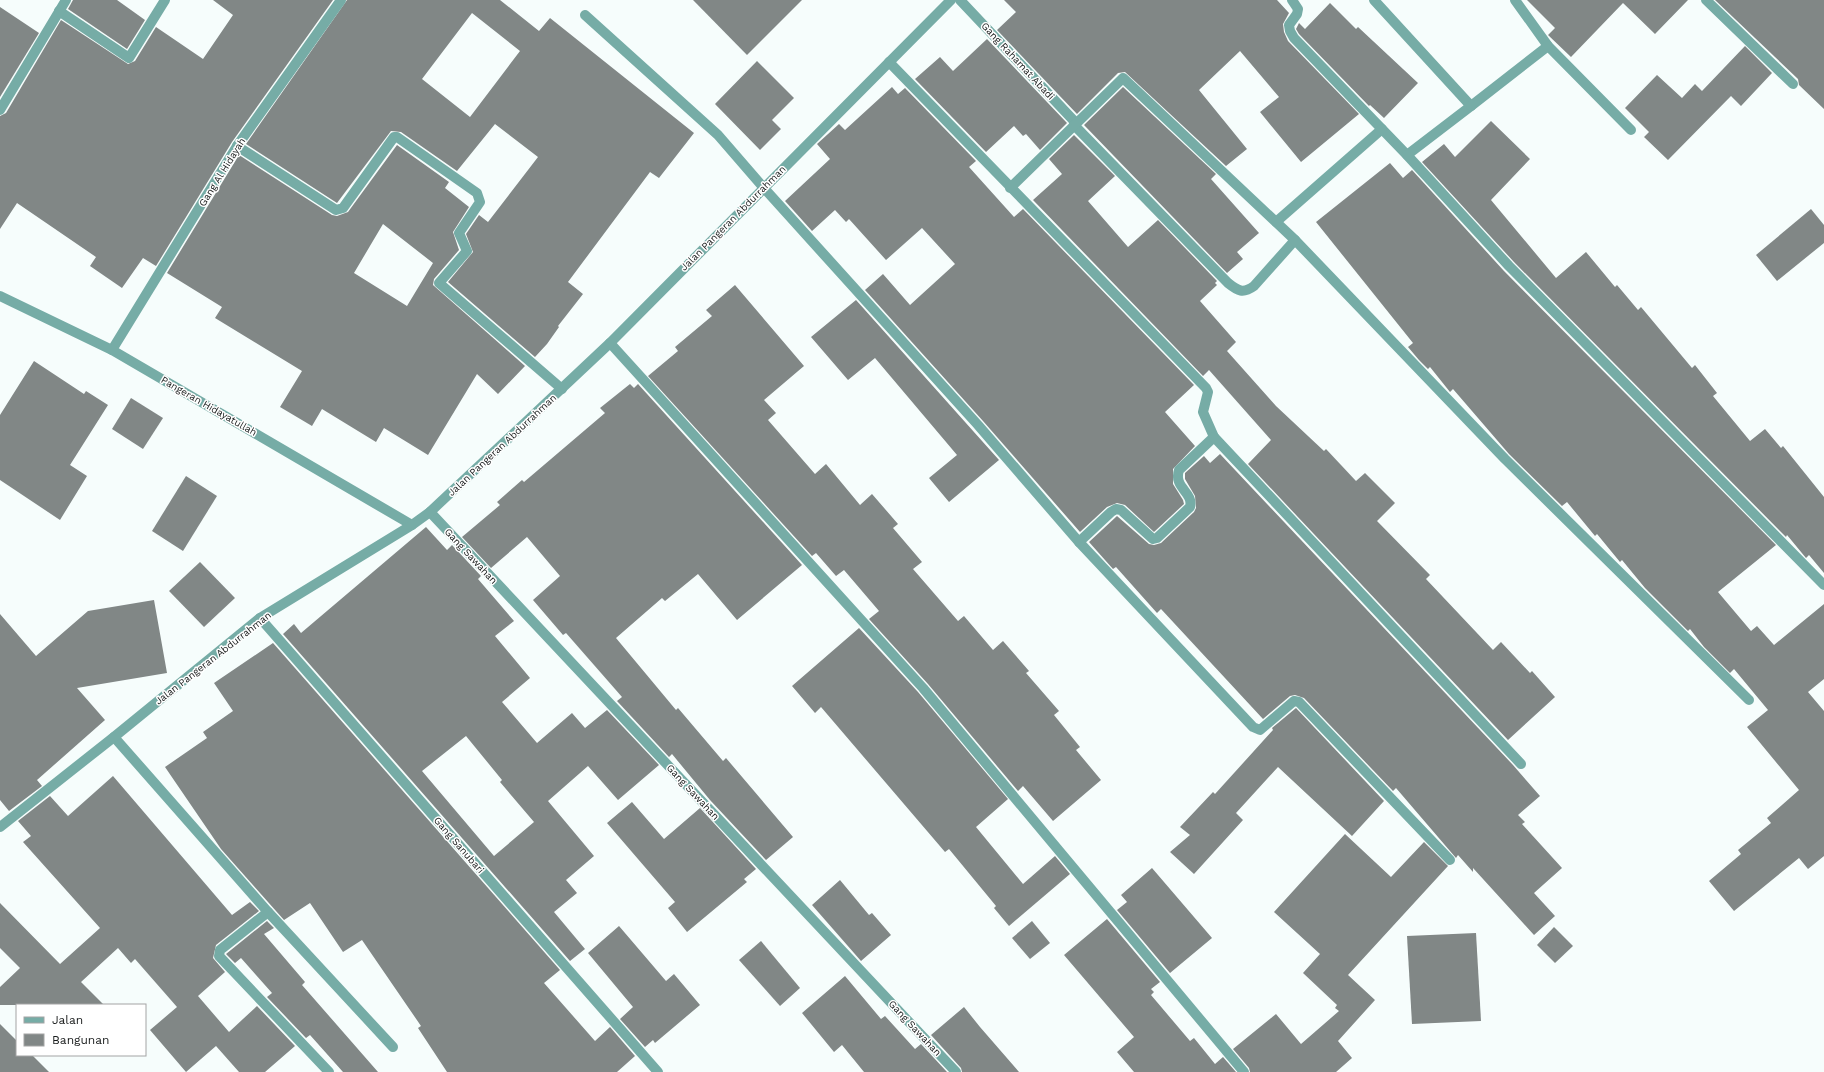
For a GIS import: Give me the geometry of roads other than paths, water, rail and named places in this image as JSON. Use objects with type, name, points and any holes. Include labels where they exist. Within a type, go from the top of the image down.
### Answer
[{"type":"street","points":[[0,110],[66,0]]},
{"type":"street","points":[[59,11],[130,58],[165,0]]},
{"type":"street","name":"Gang Al Hidayah","points":[[112,350],[237,146],[342,0]]},
{"type":"street","name":"Jalan Pangeran Abdurrahman","points":[[0,827],[114,737],[260,618],[412,525],[430,512],[610,343],[763,187],[951,0]]},
{"type":"street","name":"Gang Rahamat Abadi","points":[[960,0],[1075,124],[1228,283],[1238,291],[1248,291],[1254,286],[1295,240]]},
{"type":"street","points":[[1292,0],[1298,9],[1297,14],[1289,25],[1292,36],[1407,155],[1509,266],[1824,585]]},
{"type":"street","points":[[1374,0],[1471,106]]},
{"type":"street","points":[[1515,0],[1548,46],[1631,130]]},
{"type":"street","points":[[1706,0],[1793,84]]},
{"type":"street","points":[[585,15],[718,135],[763,187],[978,425],[1079,542],[1256,729],[1260,730],[1264,728],[1294,701],[1299,702],[1450,860]]},
{"type":"street","points":[[1407,155],[1548,46]]},
{"type":"street","points":[[889,62],[1010,188],[1204,385],[1208,392],[1203,412],[1214,437],[1521,764]]},
{"type":"street","points":[[1010,188],[1123,78],[1295,240],[1506,459],[1749,700]]},
{"type":"street","points":[[1276,222],[1382,129]]},
{"type":"street","points":[[237,146],[336,210],[343,208],[394,137],[397,137],[477,193],[480,202],[459,233],[467,251],[439,283],[562,389]]},
{"type":"street","name":"Pangeran Hidayatullah","points":[[0,296],[112,350],[412,525]]},
{"type":"street","points":[[610,343],[923,688],[1244,1072]]},
{"type":"street","points":[[1079,542],[1116,509],[1121,510],[1150,538],[1157,538],[1190,507],[1191,503],[1189,498],[1178,483],[1176,477],[1179,470],[1214,437]]},
{"type":"street","name":"Gang Sawahan","points":[[430,512],[956,1072]]},
{"type":"street","name":"Gang Sanubari","points":[[260,618],[658,1072]]},
{"type":"street","points":[[114,737],[268,912],[393,1047]]},
{"type":"street","points":[[268,912],[220,950],[219,956],[329,1072]]}]
